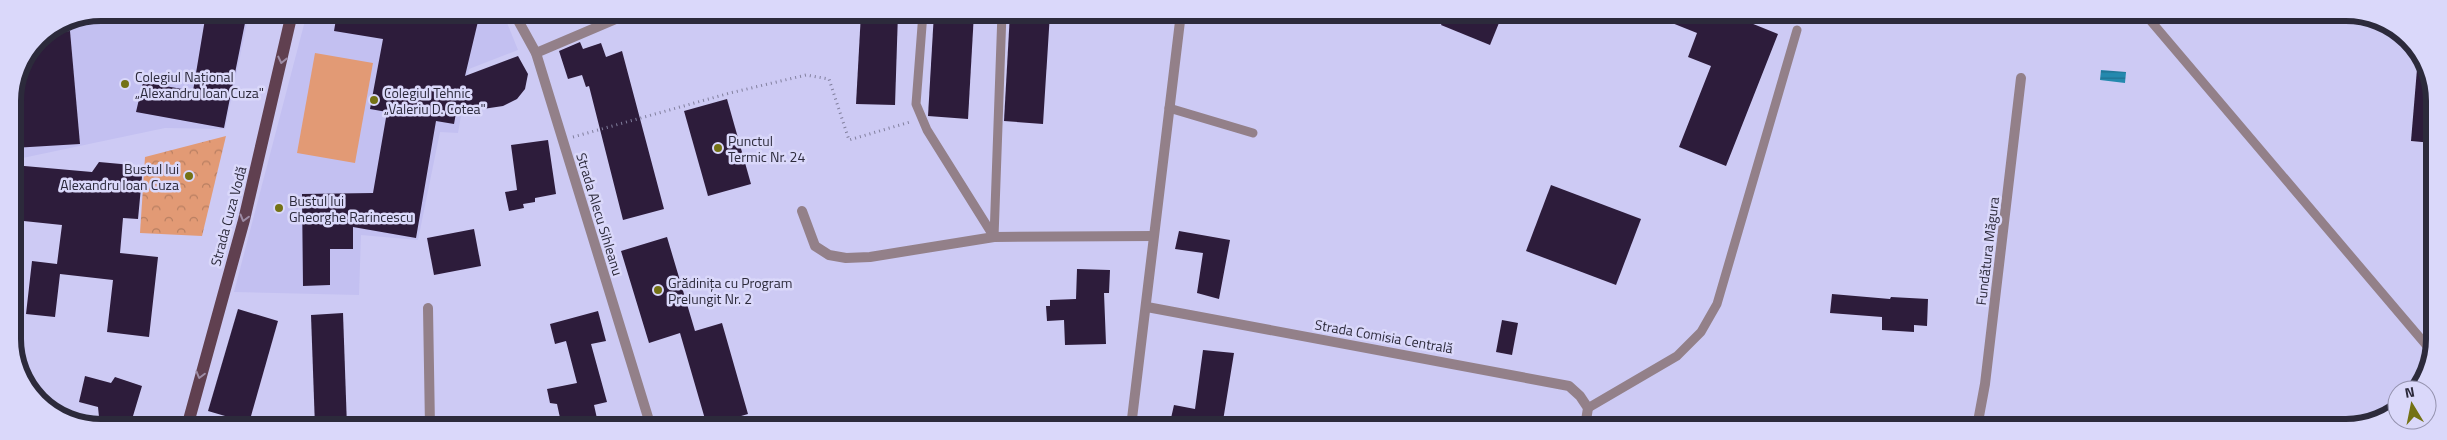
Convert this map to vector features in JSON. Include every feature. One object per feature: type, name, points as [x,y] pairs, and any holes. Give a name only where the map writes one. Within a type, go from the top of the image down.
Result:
[{"type":"main road","name":"Strada Cuza Vodă","points":[[189,419],[244,220],[290,21]]},
{"type":"street","name":"Strada Alecu Sihleanu","points":[[518,21],[536,53],[649,419]]},
{"type":"street","points":[[536,53],[611,21]]},
{"type":"street","points":[[1132,419],[1180,21]]},
{"type":"street","name":"Fundătura Măgura","points":[[1978,419],[1985,384],[2021,78]]},
{"type":"street","points":[[802,211],[815,246],[829,255],[846,258],[870,257],[994,237],[1153,236]]},
{"type":"street","name":"Strada Comisia Centrală","points":[[1147,306],[1545,380],[1569,386],[1580,396],[1588,408]]},
{"type":"street","points":[[428,308],[430,419]]},
{"type":"street","points":[[1586,419],[1588,408]]},
{"type":"lane","points":[[922,21],[916,104],[927,130],[994,237]]},
{"type":"lane","points":[[994,237],[1002,21]]},
{"type":"lane","points":[[2151,21],[2426,344]]},
{"type":"lane","points":[[1588,408],[1678,356],[1701,332],[1717,304],[1797,30]]},
{"type":"lane","points":[[1169,108],[1253,133]]},
{"type":"path","points":[[563,140],[682,106],[806,75],[829,80],[849,140],[922,118]]},
{"type":"shaded area","name":"Colegiul Național „Alexandru Ioan Cuza\"","points":[[101,21],[247,21],[225,129],[165,128],[21,158],[21,101],[27,70],[45,45],[57,35],[70,27],[85,23]]},
{"type":"shaded area","name":"Colegiul Tehnic „Valeriu D. Cotea\"","points":[[305,21],[506,21],[518,50],[469,69],[458,133],[440,132],[418,240],[361,235],[359,295],[234,292]]},
{"type":"shaded area","points":[[2101,70],[2126,72],[2125,83],[2100,80]]},
{"type":"green space","points":[[315,53],[373,63],[355,163],[297,153]]},
{"type":"green space","points":[[226,136],[202,236],[140,233],[145,157]]},
{"type":"building","points":[[205,21],[245,21],[224,128],[136,112],[143,82],[193,91]]},
{"type":"building","points":[[336,21],[478,21],[465,76],[518,56],[528,74],[525,89],[517,99],[503,106],[456,113],[454,124],[436,121],[416,238],[353,227],[353,249],[330,249],[330,285],[303,286],[302,194],[373,193],[387,112],[370,109],[383,39],[334,31]]},
{"type":"building","points":[[861,21],[898,21],[895,105],[856,104]]},
{"type":"building","points":[[934,21],[974,21],[968,119],[928,116]]},
{"type":"building","points":[[1010,21],[1049,21],[1043,124],[1004,121]]},
{"type":"building","points":[[1443,21],[1500,21],[1490,45],[1441,25]]},
{"type":"building","points":[[1667,21],[1746,21],[1778,34],[1726,166],[1679,147],[1711,66],[1688,57],[1697,33]]},
{"type":"building","points":[[70,31],[80,144],[21,148],[21,101],[27,70],[45,45],[62,32]]},
{"type":"building","points":[[580,42],[583,49],[601,43],[606,57],[622,51],[664,209],[623,220],[589,86],[586,87],[582,75],[568,79],[559,51]]},
{"type":"building","points":[[2417,65],[2424,85],[2426,101],[2426,142],[2411,141]]},
{"type":"building","name":"Punctul Termic Nr. 24","points":[[727,99],[751,184],[708,196],[684,111]]},
{"type":"building","points":[[548,140],[556,194],[535,198],[535,202],[523,204],[524,208],[509,211],[505,192],[517,190],[511,145]]},
{"type":"building","points":[[99,162],[143,166],[138,219],[123,218],[120,253],[158,257],[149,337],[107,332],[113,280],[60,274],[55,317],[26,314],[32,261],[57,264],[62,225],[21,221],[21,166],[92,172]]},
{"type":"building","points":[[1551,185],[1641,219],[1616,285],[1526,251]]},
{"type":"building","points":[[474,229],[481,266],[434,275],[427,238]]},
{"type":"building","points":[[1179,231],[1230,240],[1219,299],[1197,293],[1203,253],[1175,249]]},
{"type":"building","points":[[667,237],[695,331],[722,323],[748,414],[731,419],[705,419],[680,333],[649,343],[621,251]]},
{"type":"building","points":[[1077,269],[1110,270],[1109,293],[1104,293],[1106,344],[1065,345],[1064,320],[1047,321],[1046,306],[1050,306],[1050,300],[1076,299]]},
{"type":"building","points":[[1832,294],[1890,299],[1891,297],[1928,299],[1927,326],[1914,325],[1914,332],[1882,330],[1882,317],[1830,313]]},
{"type":"building","points":[[238,309],[278,321],[250,419],[235,419],[208,411]]},
{"type":"building","points":[[598,311],[606,341],[591,344],[607,402],[594,405],[597,419],[560,419],[557,404],[550,403],[547,389],[577,383],[566,341],[555,344],[550,324]]},
{"type":"building","points":[[343,313],[347,419],[315,419],[311,315]]},
{"type":"building","points":[[1502,320],[1518,323],[1512,355],[1496,352]]},
{"type":"building","points":[[1203,350],[1234,353],[1223,419],[1171,419],[1174,405],[1195,409]]},
{"type":"building","points":[[85,376],[111,383],[115,377],[142,386],[132,419],[106,419],[99,417],[98,407],[79,402]]},
{"type":"place","name":"Colegiul Național „Alexandru Ioan Cuza\"","points":[[125,84]]},
{"type":"place","name":"Colegiul Tehnic „Valeriu D. Cotea\"","points":[[374,100]]},
{"type":"place","name":"Punctul Termic Nr. 24","points":[[718,148]]},
{"type":"place","name":"Bustul lui Alexandru Ioan Cuza","points":[[189,176]]},
{"type":"place","name":"Bustul lui Gheorghe Rarincescu","points":[[279,208]]},
{"type":"place","name":"Grădinița cu Program Prelungit Nr. 2","points":[[658,290]]}]
